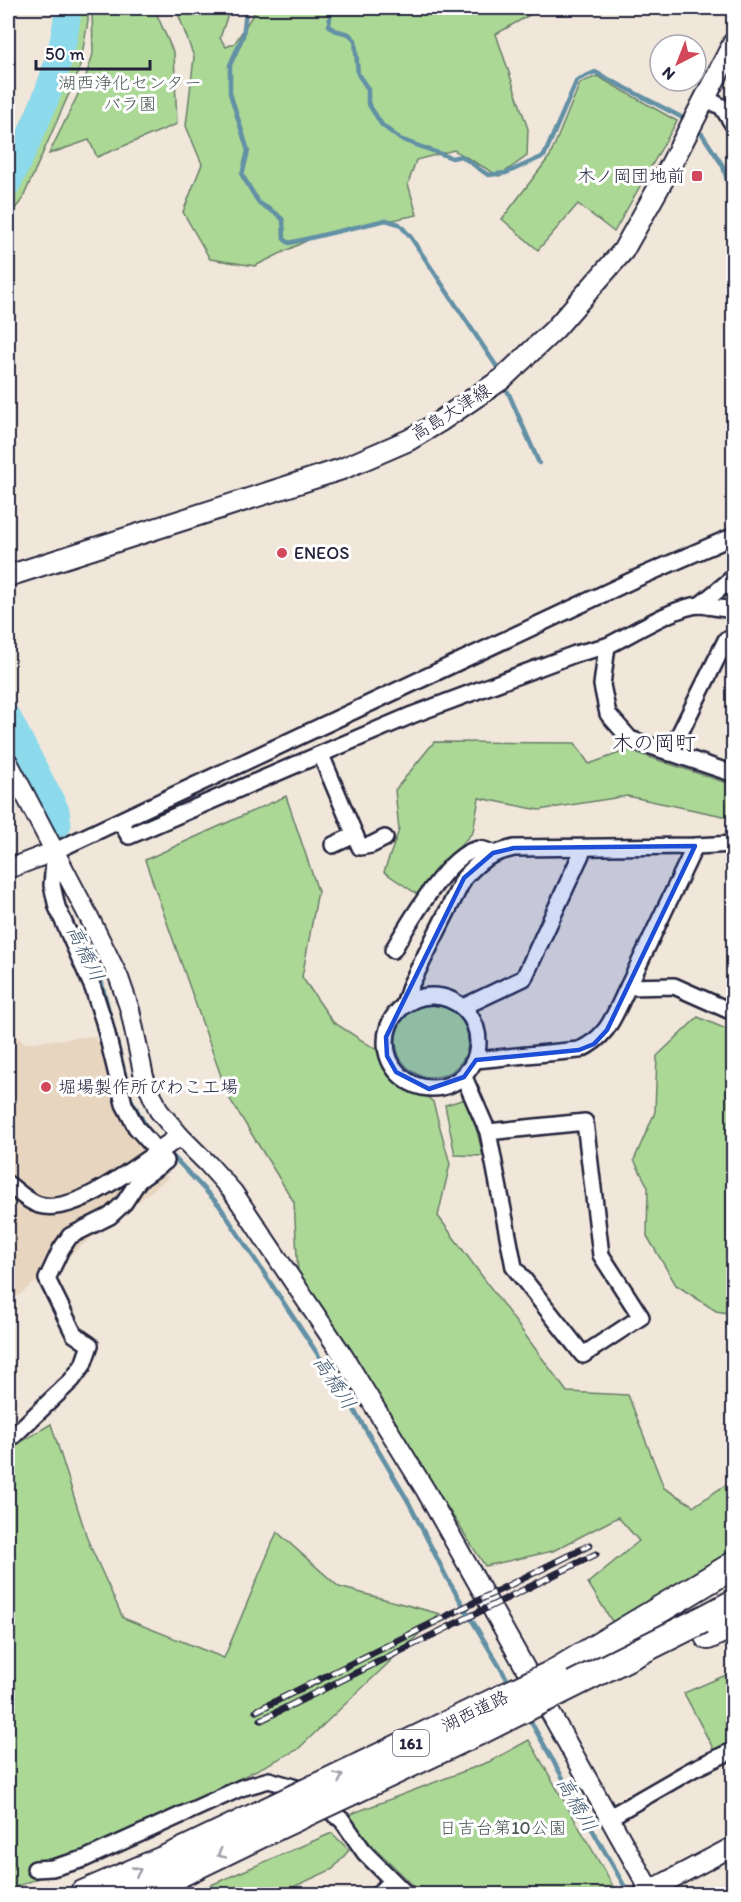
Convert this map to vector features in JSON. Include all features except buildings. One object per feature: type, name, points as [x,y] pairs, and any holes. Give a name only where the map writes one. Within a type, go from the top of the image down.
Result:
[{"type":"highway","points":[[699,1613],[734,1565]]},
{"type":"highway","points":[[699,1613],[734,1581]]},
{"type":"highway","points":[[699,1613],[734,1603]]},
{"type":"highway","points":[[699,1613],[734,1624]]},
{"type":"highway","name":"湖西道路","points":[[138,1894],[270,1820],[554,1673],[699,1613]]},
{"type":"highway","name":"湖西道路","points":[[83,1894],[179,1853],[270,1820],[482,1730],[604,1682],[699,1613]]},
{"type":"main road","name":"高島大津線","points":[[8,576],[342,469],[409,440],[482,394],[502,379],[555,329],[623,251],[734,42]]},
{"type":"street","points":[[706,98],[722,107],[734,126]]},
{"type":"street","points":[[8,869],[55,851],[635,579],[734,536]]},
{"type":"street","points":[[700,605],[734,577]]},
{"type":"street","points":[[120,821],[129,836],[423,711],[575,654],[607,646],[675,612],[700,605],[734,609]]},
{"type":"street","points":[[670,753],[726,640],[734,639]]},
{"type":"street","points":[[607,646],[602,685],[608,714],[630,739],[734,774]]},
{"type":"street","points":[[321,755],[360,847],[371,845],[385,838]]},
{"type":"street","points":[[8,762],[119,978],[130,1011],[144,1077],[159,1111],[233,1192],[344,1357],[426,1491],[648,1893],[734,1846]]},
{"type":"street","points":[[333,845],[355,835]]},
{"type":"street","points":[[404,1005],[423,996],[444,997],[463,1007],[478,1031],[476,1060],[464,1077],[448,1086],[429,1089],[411,1084],[396,1072],[387,1056],[386,1037],[392,1019],[404,1005],[411,984],[464,878],[475,866],[493,853],[514,848],[734,844]]},
{"type":"street","points":[[476,1060],[579,1050],[594,1044],[608,1030],[695,846]]},
{"type":"street","points":[[463,1007],[524,978],[584,848]]},
{"type":"street","points":[[393,950],[440,877],[464,854],[477,849],[493,853]]},
{"type":"street","points":[[8,1441],[72,1380],[83,1365],[90,1345],[74,1334],[47,1279],[62,1249],[70,1236],[110,1216],[124,1203],[139,1180],[166,1161],[136,1126],[124,1104],[104,1022],[93,988],[57,907],[52,885],[55,851]]},
{"type":"street","points":[[628,987],[674,986],[732,1006]]},
{"type":"street","points":[[464,1077],[488,1132],[514,1267],[582,1355],[641,1317],[601,1255],[585,1122],[488,1132]]},
{"type":"street","points":[[8,1184],[38,1205],[60,1205],[82,1200],[180,1136]]},
{"type":"street","points":[[608,1818],[693,1769],[734,1750]]},
{"type":"street","points":[[35,1869],[52,1868],[84,1859],[241,1788],[269,1780],[300,1789],[342,1820],[365,1853],[406,1894]]},
{"type":"street","points":[[378,1894],[392,1881]]},
{"type":"highlighted area","points":[[695,846],[607,1030],[594,1044],[579,1050],[476,1060],[464,1077],[429,1089],[396,1072],[387,1056],[386,1037],[464,878],[493,853],[514,848]]},
{"type":"shaded area","points":[[8,1029],[24,1043],[94,1036],[168,1178],[14,1299],[8,1293]]},
{"type":"green space","points":[[57,8],[88,8],[88,21],[79,71],[22,200],[8,217],[8,156],[57,40]]},
{"type":"green space","name":"湖西浄化センター バラ園","points":[[92,8],[154,8],[174,54],[177,124],[97,157],[89,140],[49,154],[84,82],[93,54]]},
{"type":"green space","points":[[176,8],[230,8],[220,38],[226,47],[235,43],[257,8],[542,8],[496,34],[528,129],[527,156],[499,176],[454,150],[416,160],[408,184],[417,215],[316,236],[255,266],[210,259],[183,212],[202,164],[186,126],[194,57]]},
{"type":"green space","points":[[597,76],[677,121],[614,232],[578,204],[538,250],[502,219],[550,156],[580,83]]},
{"type":"green space","points":[[434,742],[575,743],[589,764],[628,750],[733,785],[733,818],[627,796],[539,810],[479,798],[473,832],[417,894],[384,872],[399,830],[395,790]]},
{"type":"green space","points":[[286,796],[318,891],[302,977],[333,1022],[374,1048],[433,1102],[450,1164],[438,1216],[567,1392],[628,1395],[664,1488],[694,1506],[733,1480],[733,1551],[613,1623],[588,1583],[639,1541],[618,1517],[553,1551],[485,1566],[298,1274],[294,1202],[228,1096],[145,860]]},
{"type":"green space","points":[[432,1005],[446,1008],[458,1015],[465,1027],[468,1041],[465,1055],[458,1067],[446,1074],[432,1077],[418,1074],[406,1067],[399,1055],[396,1041],[399,1027],[406,1015],[418,1008]]},
{"type":"green space","points":[[698,1017],[733,1032],[733,1314],[716,1311],[676,1285],[647,1236],[648,1187],[634,1160],[655,1112],[657,1056]]},
{"type":"green space","points":[[469,1098],[483,1156],[455,1155],[445,1105]]},
{"type":"green space","points":[[51,1424],[88,1541],[123,1618],[224,1658],[277,1532],[339,1587],[440,1614],[297,1750],[34,1880],[8,1890],[8,1450]]},
{"type":"green space","points":[[733,1672],[733,1743],[714,1750],[684,1693]]},
{"type":"green space","name":"日吉台第10公園","points":[[529,1740],[617,1893],[422,1894],[343,1817],[491,1761]]},
{"type":"green space","points":[[332,1833],[349,1850],[333,1869],[278,1894],[190,1894]]},
{"type":"waterway","name":"高橋川","points":[[8,183],[37,120],[54,75],[68,8]]},
{"type":"waterway","points":[[248,8],[243,36],[230,65],[230,93],[248,151],[242,175],[259,203],[283,220],[284,239],[289,243],[386,220],[399,224],[410,236],[499,370]]},
{"type":"waterway","points":[[331,8],[329,26],[334,30],[349,34],[355,40],[358,74],[368,89],[368,103],[382,125],[400,139],[452,158],[461,156],[488,175],[506,173],[544,156],[577,80],[595,72],[681,117]]},
{"type":"waterway","points":[[702,134],[723,166],[734,206]]},
{"type":"waterway","points":[[508,392],[539,463]]},
{"type":"waterway","name":"高橋川","points":[[8,718],[56,811],[58,824]]},
{"type":"waterway","name":"高橋川","points":[[59,880],[62,896]]},
{"type":"waterway","name":"高橋川","points":[[76,931],[101,980],[131,1099],[147,1128],[161,1144]]},
{"type":"waterway","name":"高橋川","points":[[167,1150],[219,1205],[350,1403],[408,1501],[448,1580],[510,1684]]},
{"type":"waterway","name":"高橋川","points":[[527,1715],[625,1887]]},
{"type":"railway","points":[[256,1711],[590,1545]]},
{"type":"railway","points":[[261,1720],[596,1554]]},
{"type":"place","name":"木ノ岡団地前","points":[[697,176]]},
{"type":"place","name":"ENEOS","points":[[282,553]]},
{"type":"place","name":"堀場製作所びわこ工場","points":[[46,1087]]},
{"type":"district","name":"木の岡町","points":[[654,742]]}]
